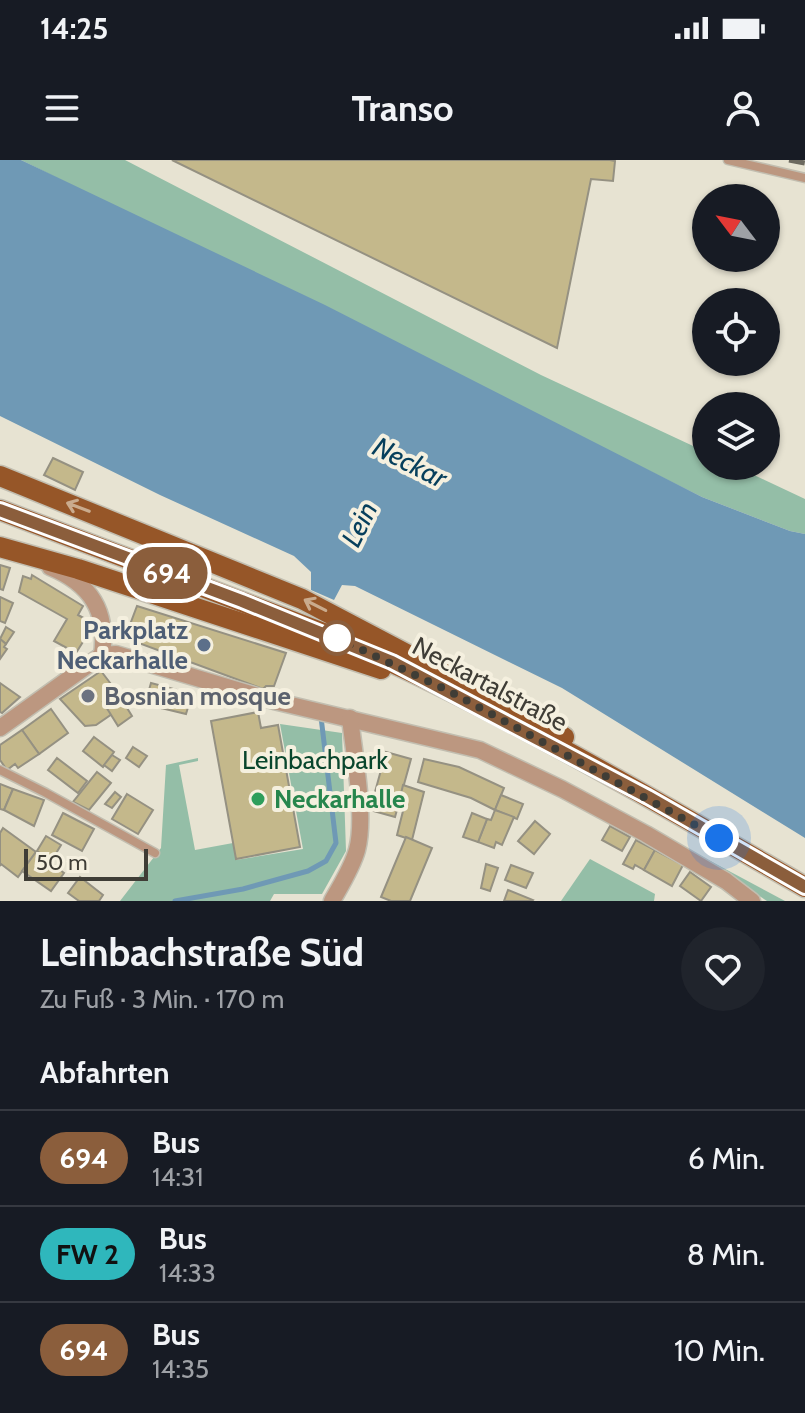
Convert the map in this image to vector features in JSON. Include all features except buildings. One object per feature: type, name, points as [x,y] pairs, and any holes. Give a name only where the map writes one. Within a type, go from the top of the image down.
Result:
[{"type":"main road","points":[[0,476],[302,599],[560,735],[612,765],[648,797]]},
{"type":"main road","name":"Neckartalstraße","points":[[0,510],[342,640],[451,692],[648,797],[805,887]]},
{"type":"main road","points":[[0,547],[78,569],[451,692]]},
{"type":"street","points":[[0,547],[74,580],[97,605],[104,620],[102,655]]},
{"type":"street","points":[[0,728],[102,655],[116,654],[302,707],[480,750],[646,834],[726,881],[752,901]]},
{"type":"street","points":[[332,901],[358,846],[359,812],[344,717]]},
{"type":"lane","points":[[728,160],[805,178]]},
{"type":"lane","points":[[0,770],[155,853]]},
{"type":"green space","points":[[21,160],[125,160],[541,375],[692,445],[692,480],[765,480],[805,499],[805,534],[702,497]]},
{"type":"green space","name":"Leinbachpark","points":[[280,724],[342,733],[346,851],[322,894],[274,894],[270,901],[120,901],[161,848],[166,765],[198,758],[198,761],[179,765],[195,850],[233,843],[236,860],[303,849]]},
{"type":"green space","points":[[686,848],[785,901],[767,901]]},
{"type":"green space","points":[[590,859],[655,894],[654,901],[561,901]]},
{"type":"water","points":[[0,160],[21,160],[325,305],[702,497],[805,534],[805,838],[562,688],[355,586],[342,585],[334,600],[311,590],[311,572],[294,556],[160,495],[0,416]]},
{"type":"waterway","points":[[175,901],[243,889],[308,871],[326,861],[336,843],[321,717]]},
{"type":"railway","points":[[789,160],[805,163]]},
{"type":"bus line","name":"694","points":[[0,510],[242,601],[392,662],[648,797],[805,887]]},
{"type":"place","name":"Parkplatz Neckarhalle","points":[[204,645]]},
{"type":"place","name":"Bosnian mosque","points":[[88,696]]},
{"type":"place","name":"Neckarhalle","points":[[258,799]]},
{"type":"route","points":[[337,638],[451,692],[719,838]]},
{"type":"water label","name":"Neckar","points":[[410,462]]},
{"type":"water label","name":"Lein","points":[[359,524]]}]
